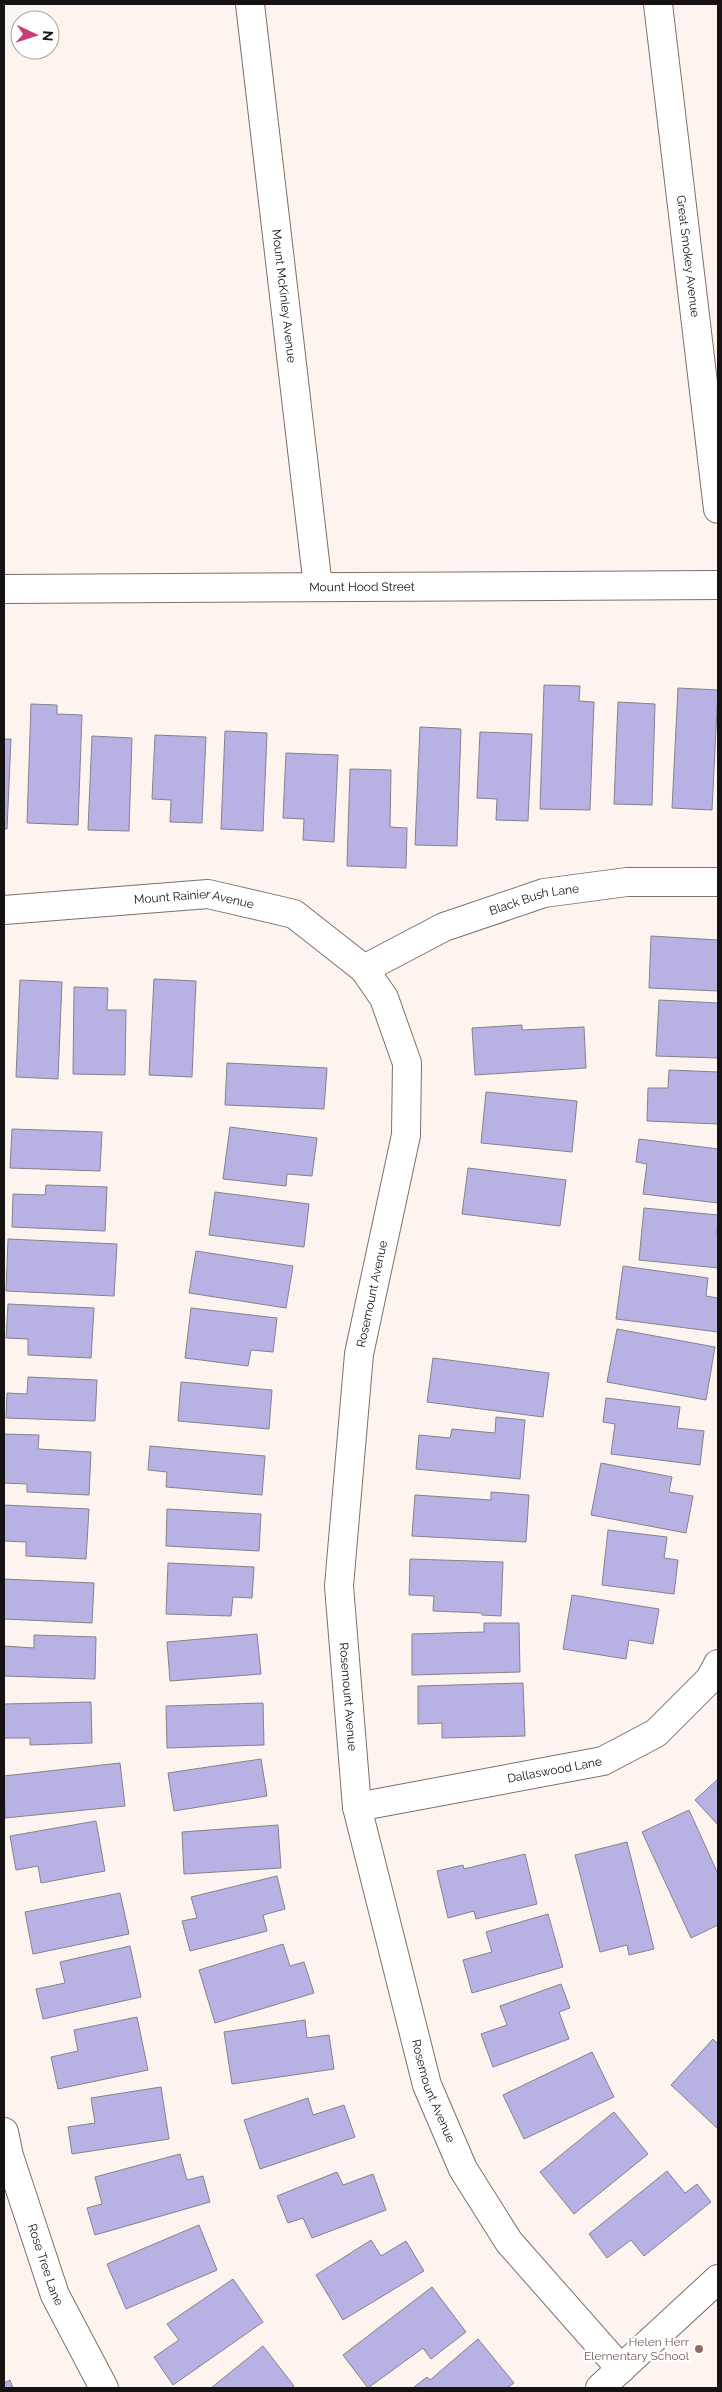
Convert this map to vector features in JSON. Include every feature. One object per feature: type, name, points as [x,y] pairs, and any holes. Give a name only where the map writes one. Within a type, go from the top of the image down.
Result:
[{"type":"street","name":"Mount McKinley Avenue","points":[[250,4],[318,587]]},
{"type":"street","name":"Great Smokey Avenue","points":[[658,4],[718,509]]},
{"type":"street","name":"Mount Hood Street","points":[[4,589],[718,584]]},
{"type":"street","name":"Black Bush Lane","points":[[364,969],[444,927],[544,892],[627,882],[718,882]]},
{"type":"street","name":"Mount Rainier Avenue","points":[[4,910],[208,894],[294,914],[364,969]]},
{"type":"street","name":"Rosemount Avenue","points":[[364,969],[384,998],[407,1063],[406,1135],[359,1354],[338,1586],[356,1807],[427,2085],[463,2169],[509,2242],[621,2370]]},
{"type":"street","name":"Dallaswood Lane","points":[[356,1807],[603,1761],[656,1733],[710,1679],[718,1664]]},
{"type":"street","name":"Rose Tree Lane","points":[[4,2132],[9,2156],[55,2295],[104,2388]]},
{"type":"street","points":[[600,2388],[718,2279]]},
{"type":"building","points":[[544,685],[580,686],[579,701],[594,702],[590,810],[540,809]]},
{"type":"building","points":[[678,688],[718,690],[712,810],[672,808]]},
{"type":"building","points":[[618,702],[655,704],[652,805],[614,804]]},
{"type":"building","points":[[31,704],[57,705],[57,714],[82,715],[78,825],[27,823]]},
{"type":"building","points":[[420,727],[461,729],[457,846],[415,845]]},
{"type":"building","points":[[225,731],[267,733],[263,831],[221,829]]},
{"type":"building","points":[[480,732],[532,734],[528,821],[496,820],[497,799],[477,798]]},
{"type":"building","points":[[155,735],[206,737],[202,823],[170,822],[171,800],[152,799]]},
{"type":"building","points":[[92,736],[132,738],[129,831],[88,830]]},
{"type":"building","points":[[4,739],[11,739],[7,829],[4,829]]},
{"type":"building","points":[[286,753],[338,755],[334,842],[303,840],[304,819],[283,818]]},
{"type":"building","points":[[350,769],[391,770],[390,827],[407,828],[406,868],[347,866]]},
{"type":"building","points":[[651,936],[718,940],[718,991],[649,988]]},
{"type":"building","points":[[154,979],[196,981],[192,1077],[149,1075]]},
{"type":"building","points":[[20,980],[62,982],[58,1079],[16,1077]]},
{"type":"building","points":[[74,987],[108,988],[107,1010],[126,1010],[125,1075],[73,1074]]},
{"type":"building","points":[[659,1000],[718,1003],[718,1058],[656,1056]]},
{"type":"building","points":[[522,1025],[522,1030],[584,1027],[586,1068],[475,1075],[472,1028]]},
{"type":"building","points":[[227,1063],[327,1068],[324,1109],[225,1105]]},
{"type":"building","points":[[669,1070],[718,1072],[718,1124],[647,1121],[648,1088],[668,1088]]},
{"type":"building","points":[[486,1092],[577,1101],[572,1152],[481,1143]]},
{"type":"building","points":[[230,1127],[317,1138],[312,1176],[287,1174],[286,1186],[223,1179]]},
{"type":"building","points":[[12,1129],[102,1132],[100,1171],[10,1168]]},
{"type":"building","points":[[639,1139],[718,1149],[718,1203],[643,1194],[647,1164],[636,1162]]},
{"type":"building","points":[[468,1168],[566,1180],[560,1226],[462,1214]]},
{"type":"building","points":[[46,1185],[107,1187],[105,1231],[12,1227],[13,1194],[45,1195]]},
{"type":"building","points":[[215,1192],[309,1204],[304,1247],[209,1235]]},
{"type":"building","points":[[644,1208],[718,1215],[718,1268],[639,1260]]},
{"type":"building","points":[[8,1239],[117,1244],[114,1296],[6,1291]]},
{"type":"building","points":[[196,1251],[293,1266],[286,1308],[189,1293]]},
{"type":"building","points":[[623,1266],[708,1278],[706,1296],[718,1298],[718,1332],[616,1319]]},
{"type":"building","points":[[8,1304],[94,1308],[91,1358],[28,1355],[28,1339],[6,1338]]},
{"type":"building","points":[[191,1308],[277,1318],[273,1352],[251,1350],[248,1366],[185,1358]]},
{"type":"building","points":[[617,1329],[715,1347],[706,1400],[607,1382]]},
{"type":"building","points":[[433,1358],[549,1373],[543,1417],[427,1402]]},
{"type":"building","points":[[28,1377],[97,1380],[95,1421],[6,1418],[7,1393],[27,1394]]},
{"type":"building","points":[[181,1382],[272,1390],[269,1429],[178,1421]]},
{"type":"building","points":[[606,1398],[680,1407],[677,1428],[704,1431],[700,1465],[611,1454],[615,1424],[603,1422]]},
{"type":"building","points":[[496,1417],[525,1420],[520,1479],[416,1469],[419,1435],[450,1438],[452,1429],[495,1433]]},
{"type":"building","points":[[4,1434],[39,1435],[38,1449],[91,1452],[89,1495],[27,1492],[27,1484],[4,1483]]},
{"type":"building","points":[[150,1446],[265,1456],[262,1495],[166,1487],[167,1472],[148,1470]]},
{"type":"building","points":[[601,1463],[672,1477],[669,1492],[693,1496],[686,1533],[591,1515]]},
{"type":"building","points":[[491,1492],[529,1495],[526,1542],[412,1536],[415,1495],[491,1500]]},
{"type":"building","points":[[4,1505],[89,1509],[86,1559],[26,1556],[26,1542],[4,1541]]},
{"type":"building","points":[[167,1509],[261,1514],[259,1551],[166,1546]]},
{"type":"building","points":[[608,1530],[667,1537],[664,1558],[678,1560],[674,1594],[602,1585]]},
{"type":"building","points":[[410,1559],[503,1562],[501,1616],[482,1615],[482,1613],[433,1611],[434,1596],[409,1595]]},
{"type":"building","points":[[168,1563],[254,1567],[252,1598],[233,1597],[231,1616],[166,1614]]},
{"type":"building","points":[[4,1579],[94,1583],[92,1623],[4,1619]]},
{"type":"building","points":[[572,1595],[659,1609],[653,1644],[629,1640],[626,1659],[563,1649]]},
{"type":"building","points":[[484,1623],[519,1623],[520,1672],[412,1675],[412,1634],[484,1632]]},
{"type":"building","points":[[257,1634],[261,1674],[170,1681],[167,1642]]},
{"type":"building","points":[[34,1635],[96,1637],[95,1679],[4,1676],[4,1646],[34,1648]]},
{"type":"building","points":[[523,1683],[525,1736],[442,1738],[442,1723],[418,1724],[418,1686]]},
{"type":"building","points":[[91,1702],[92,1743],[30,1745],[30,1738],[4,1738],[4,1704]]},
{"type":"building","points":[[263,1703],[264,1745],[167,1748],[166,1706]]},
{"type":"building","points":[[261,1759],[267,1796],[174,1811],[168,1773]]},
{"type":"building","points":[[120,1763],[125,1806],[5,1818],[4,1776]]},
{"type":"building","points":[[718,1779],[718,1825],[695,1800]]},
{"type":"building","points":[[689,1810],[718,1874],[718,1925],[691,1938],[642,1832]]},
{"type":"building","points":[[96,1821],[105,1871],[41,1883],[38,1866],[16,1870],[10,1836]]},
{"type":"building","points":[[278,1825],[281,1868],[184,1874],[182,1832]]},
{"type":"building","points":[[627,1842],[654,1949],[629,1955],[627,1945],[600,1952],[575,1855]]},
{"type":"building","points":[[525,1854],[537,1904],[476,1919],[474,1911],[448,1918],[437,1871],[463,1865],[464,1869]]},
{"type":"building","points":[[277,1876],[285,1909],[263,1915],[267,1931],[190,1951],[182,1921],[197,1918],[191,1897]]},
{"type":"building","points":[[120,1893],[129,1934],[33,1954],[25,1912]]},
{"type":"building","points":[[548,1914],[563,1967],[472,1993],[463,1960],[492,1952],[486,1932]]},
{"type":"building","points":[[283,1944],[290,1966],[304,1962],[314,1993],[215,2023],[199,1970]]},
{"type":"building","points":[[130,1946],[141,1997],[43,2019],[36,1989],[65,1983],[60,1962]]},
{"type":"building","points":[[561,1984],[570,2008],[559,2012],[569,2039],[493,2067],[481,2034],[507,2025],[500,2006]]},
{"type":"building","points":[[137,2017],[148,2070],[58,2089],[51,2057],[78,2051],[74,2030]]},
{"type":"building","points":[[305,2020],[307,2038],[329,2035],[334,2069],[232,2084],[224,2032]]},
{"type":"building","points":[[713,2039],[718,2044],[718,2129],[671,2085]]},
{"type":"building","points":[[592,2052],[614,2097],[524,2139],[503,2095]]},
{"type":"building","points":[[161,2087],[169,2139],[72,2154],[68,2127],[95,2123],[91,2098]]},
{"type":"building","points":[[308,2098],[313,2115],[344,2105],[355,2137],[260,2169],[244,2120]]},
{"type":"building","points":[[614,2112],[648,2154],[574,2214],[540,2172]]},
{"type":"building","points":[[180,2154],[187,2180],[203,2176],[210,2202],[95,2235],[87,2208],[102,2204],[95,2177]]},
{"type":"building","points":[[667,2171],[685,2193],[697,2184],[711,2202],[644,2256],[631,2240],[607,2258],[589,2234]]},
{"type":"building","points":[[337,2172],[343,2185],[373,2174],[386,2210],[312,2238],[303,2218],[288,2223],[277,2196]]},
{"type":"building","points":[[199,2225],[217,2270],[126,2309],[107,2264]]},
{"type":"building","points":[[371,2240],[381,2256],[406,2241],[424,2271],[343,2320],[316,2275]]},
{"type":"building","points":[[233,2279],[263,2322],[173,2385],[154,2357],[179,2340],[167,2324]]},
{"type":"building","points":[[432,2287],[466,2332],[431,2359],[423,2348],[368,2388],[343,2355]]},
{"type":"building","points":[[478,2339],[514,2383],[507,2388],[413,2388],[427,2377],[430,2380]]},
{"type":"building","points":[[263,2346],[294,2386],[291,2388],[211,2388]]},
{"type":"building","points":[[10,2380],[13,2388],[4,2388],[4,2383]]},
{"type":"place","name":"Helen Herr Elementary School","points":[[699,2349]]}]
